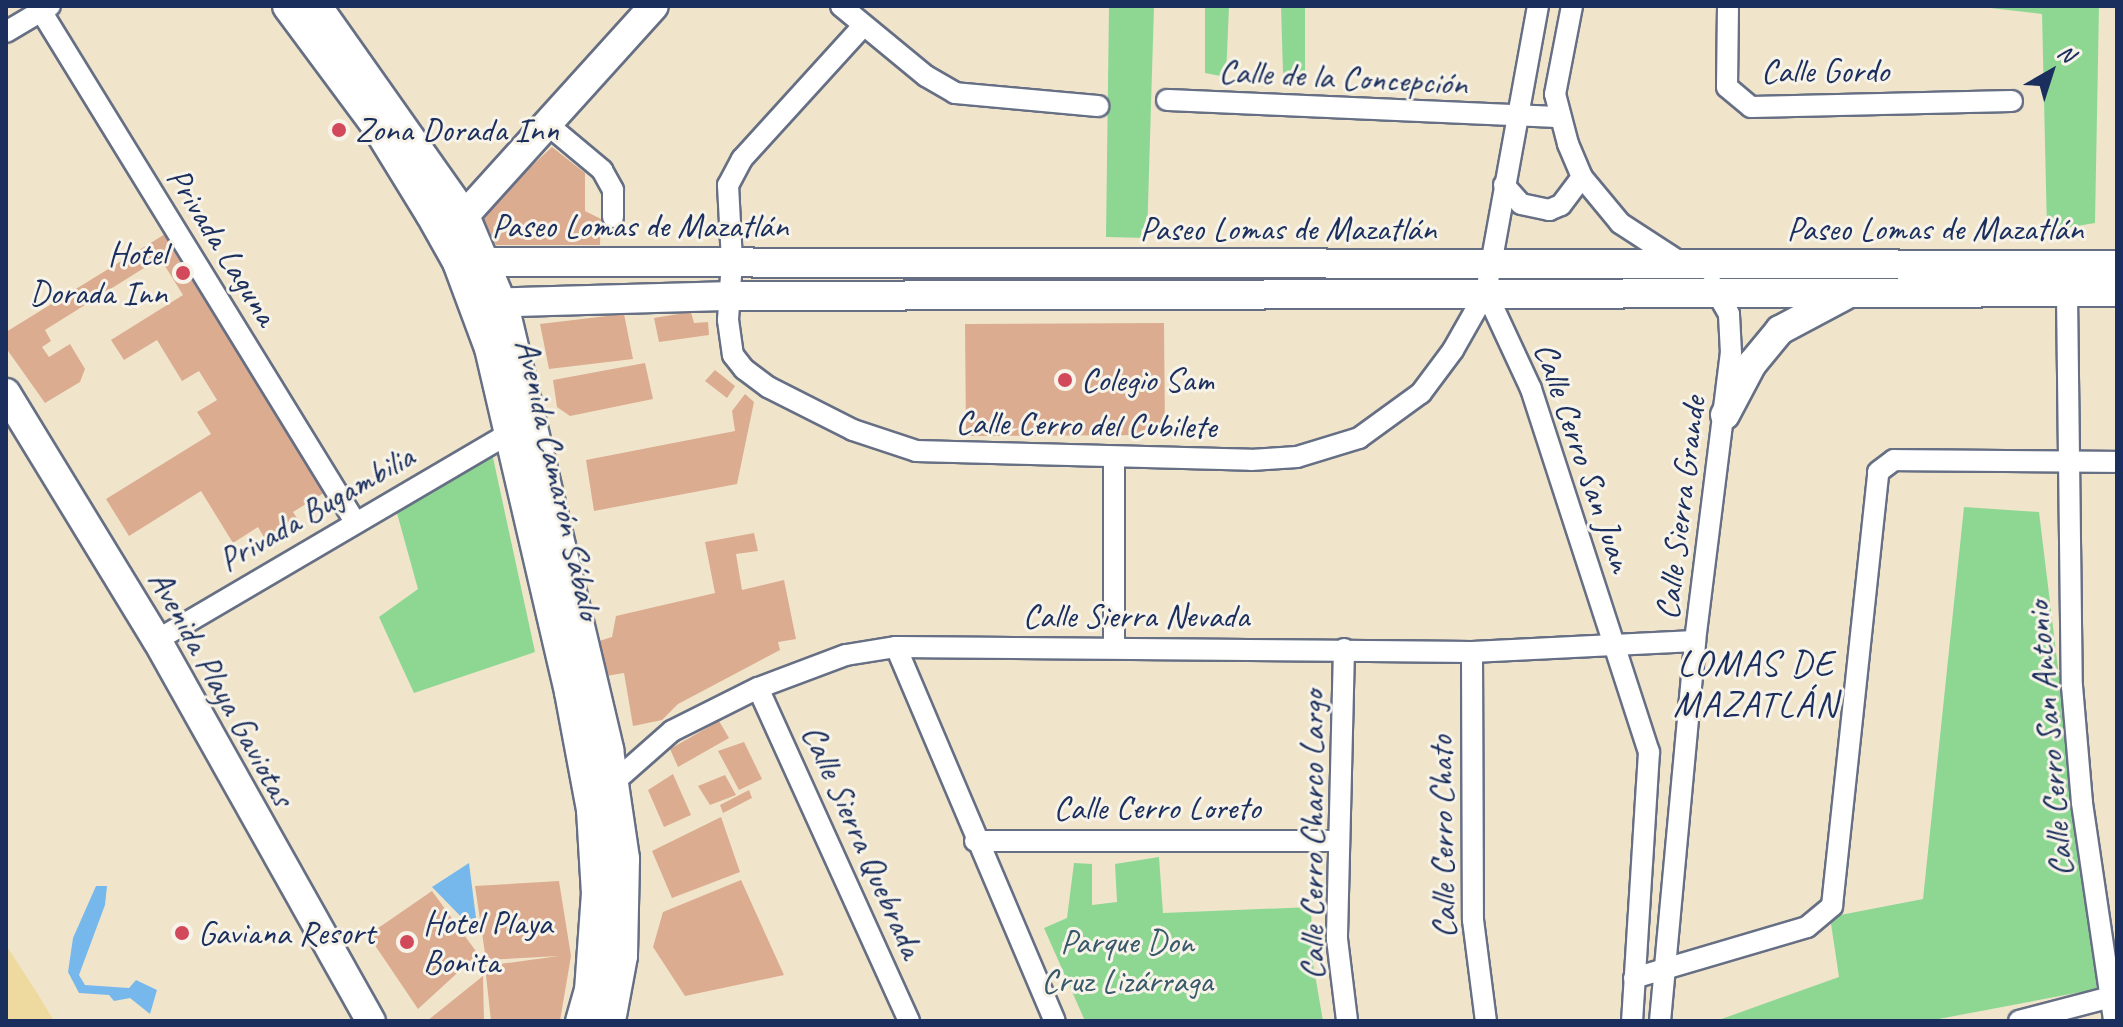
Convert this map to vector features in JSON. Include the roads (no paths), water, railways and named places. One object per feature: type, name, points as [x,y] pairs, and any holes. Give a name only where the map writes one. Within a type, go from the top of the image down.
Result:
[{"type":"main road","name":"Avenida Camarón Sábalo","points":[[288,6],[472,262]]},
{"type":"main road","name":"Avenida Camarón Sábalo","points":[[325,10],[464,216],[472,262],[488,302],[601,711],[624,859],[622,956],[610,1021]]},
{"type":"main road","name":"Avenida Camarón Sábalo","points":[[488,302],[510,433],[592,810],[597,893],[590,990],[581,1021]]},
{"type":"street","points":[[464,216],[654,6]]},
{"type":"street","points":[[841,6],[926,76],[955,93],[1098,106]]},
{"type":"street","points":[[1487,279],[1538,6]]},
{"type":"street","points":[[1572,6],[1559,65],[1559,117],[1582,177],[1620,223],[1687,266],[1718,291]]},
{"type":"street","name":"Calle Gordo","points":[[1728,6],[1727,87],[1751,107],[2012,101]]},
{"type":"street","points":[[6,32],[43,8]]},
{"type":"street","name":"Privada Laguna","points":[[43,8],[354,520]]},
{"type":"street","name":"Calle Cerro del Cubilete","points":[[863,26],[732,174],[728,185],[732,261],[728,296],[733,355],[744,369],[768,387],[884,445],[950,454],[1297,457],[1359,438],[1421,393],[1487,279]]},
{"type":"street","name":"Calle de la Concepción","points":[[1167,100],[1516,118]]},
{"type":"street","points":[[1516,118],[1559,117]]},
{"type":"street","points":[[547,124],[602,170],[613,190],[613,217]]},
{"type":"street","points":[[1504,185],[1521,204],[1549,210],[1561,205],[1582,177]]},
{"type":"street","name":"Paseo Lomas de Mazatlán","points":[[472,262],[732,261],[1487,279],[1718,291],[2117,292]]},
{"type":"street","name":"Paseo Lomas de Mazatlán","points":[[488,302],[1487,279],[1687,266],[2117,265]]},
{"type":"street","name":"Calle Cerro San Juan","points":[[1487,279],[1531,389],[1614,646]]},
{"type":"street","name":"Calle Sierra Grande","points":[[1660,1021],[1662,971],[1695,641],[1725,415],[1729,314],[1718,291]]},
{"type":"street","points":[[1725,415],[1752,364],[1780,330],[1804,313],[1856,291]]},
{"type":"street","name":"Calle Cerro San Antonio","points":[[2067,294],[2066,456],[2072,686],[2107,998],[2114,1021]]},
{"type":"street","name":"Avenida Playa Gaviotas","points":[[6,393],[157,640],[371,1021]]},
{"type":"street","name":"Privada Bugambilia","points":[[157,640],[354,520],[510,433]]},
{"type":"street","points":[[1634,978],[1807,927],[1832,906],[1878,472],[1884,465],[1894,460],[2066,456],[2117,462]]},
{"type":"street","points":[[1114,457],[1114,647]]},
{"type":"street","name":"Calle Sierra Nevada","points":[[613,783],[672,731],[758,688],[846,655],[896,647],[1472,652],[1695,641]]},
{"type":"street","name":"Calle Sierra Grande","points":[[1614,646],[1649,752],[1651,778],[1632,1021]]},
{"type":"street","points":[[896,647],[975,841],[1055,1021]]},
{"type":"street","name":"Calle Cerro Charco Largo","points":[[1344,649],[1337,939],[1347,1021]]},
{"type":"street","name":"Calle Cerro Chato","points":[[1472,652],[1473,920],[1486,1021]]},
{"type":"street","name":"Calle Sierra Quebrada","points":[[758,688],[909,1021]]},
{"type":"street","name":"Calle Cerro Loreto","points":[[975,841],[1339,841]]},
{"type":"street","points":[[2019,1021],[2107,998]]},
{"type":"water","points":[[469,863],[477,926],[473,929],[432,887]]},
{"type":"water","points":[[96,886],[107,886],[105,905],[79,975],[85,985],[129,988],[136,980],[157,990],[150,1014],[130,998],[114,1001],[109,995],[79,993],[68,972],[73,938]]},
{"type":"place","name":"Zona Dorada Inn","points":[[339,130]]},
{"type":"place","name":"Hotel Dorada Inn","points":[[183,273]]},
{"type":"place","name":"Colegio Sam","points":[[1065,380]]},
{"type":"place","name":"Gaviana Resort","points":[[182,933]]},
{"type":"place","name":"Hotel Playa Bonita","points":[[407,942]]},
{"type":"district","name":"LOMAS DE MAZATLÁN","points":[[1756,684]]},
{"type":"park label","name":"Parque Don Cruz Lizárraga","points":[[1127,960]]}]
